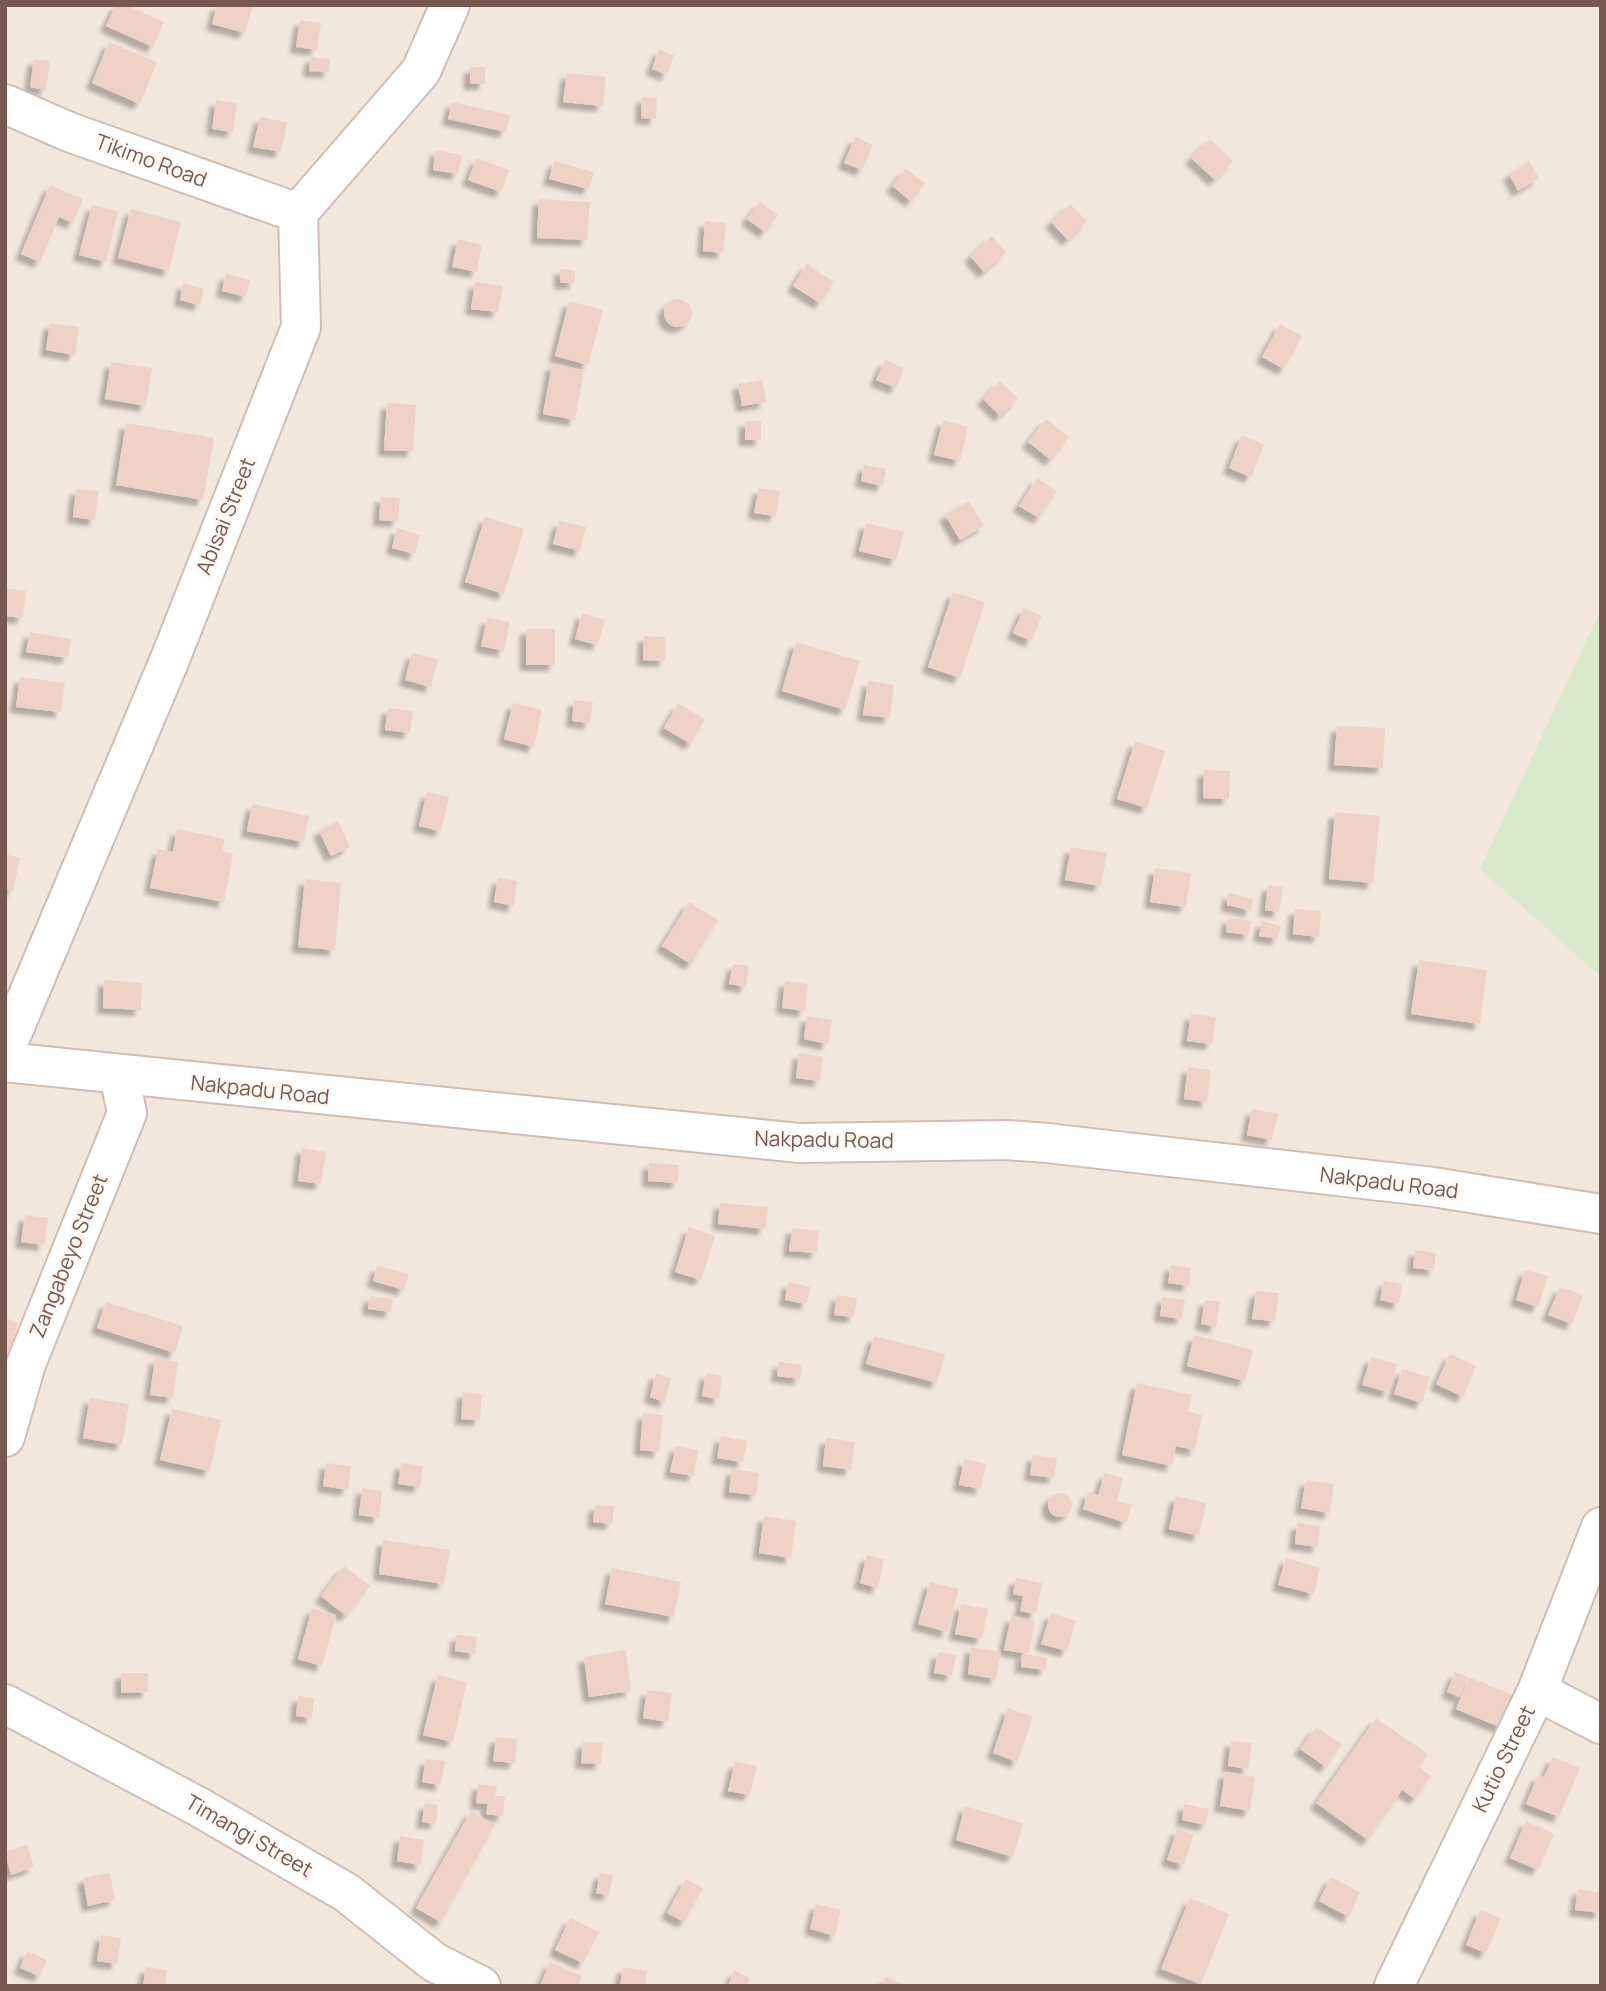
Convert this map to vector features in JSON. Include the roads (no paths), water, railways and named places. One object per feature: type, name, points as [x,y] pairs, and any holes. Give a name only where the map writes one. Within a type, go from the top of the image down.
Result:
[{"type":"street","points":[[298,213],[421,71],[450,5]]},
{"type":"street","name":"Tikimo Road","points":[[5,104],[69,132],[298,213]]},
{"type":"street","name":"Abisai Street","points":[[5,1050],[170,659],[301,327],[298,213]]},
{"type":"street","name":"Nakpadu Road","points":[[5,1062],[799,1143],[1007,1140],[1047,1143],[1433,1187],[1601,1214]]},
{"type":"street","name":"Zangabeyo Street","points":[[5,1437],[26,1364],[127,1113],[119,1075]]},
{"type":"street","name":"Kutio Street","points":[[1394,1986],[1537,1691],[1601,1527]]},
{"type":"street","points":[[1537,1691],[1601,1724]]},
{"type":"street","name":"Timangi Street","points":[[5,1704],[199,1807],[336,1887],[435,1962],[481,1986]]}]
